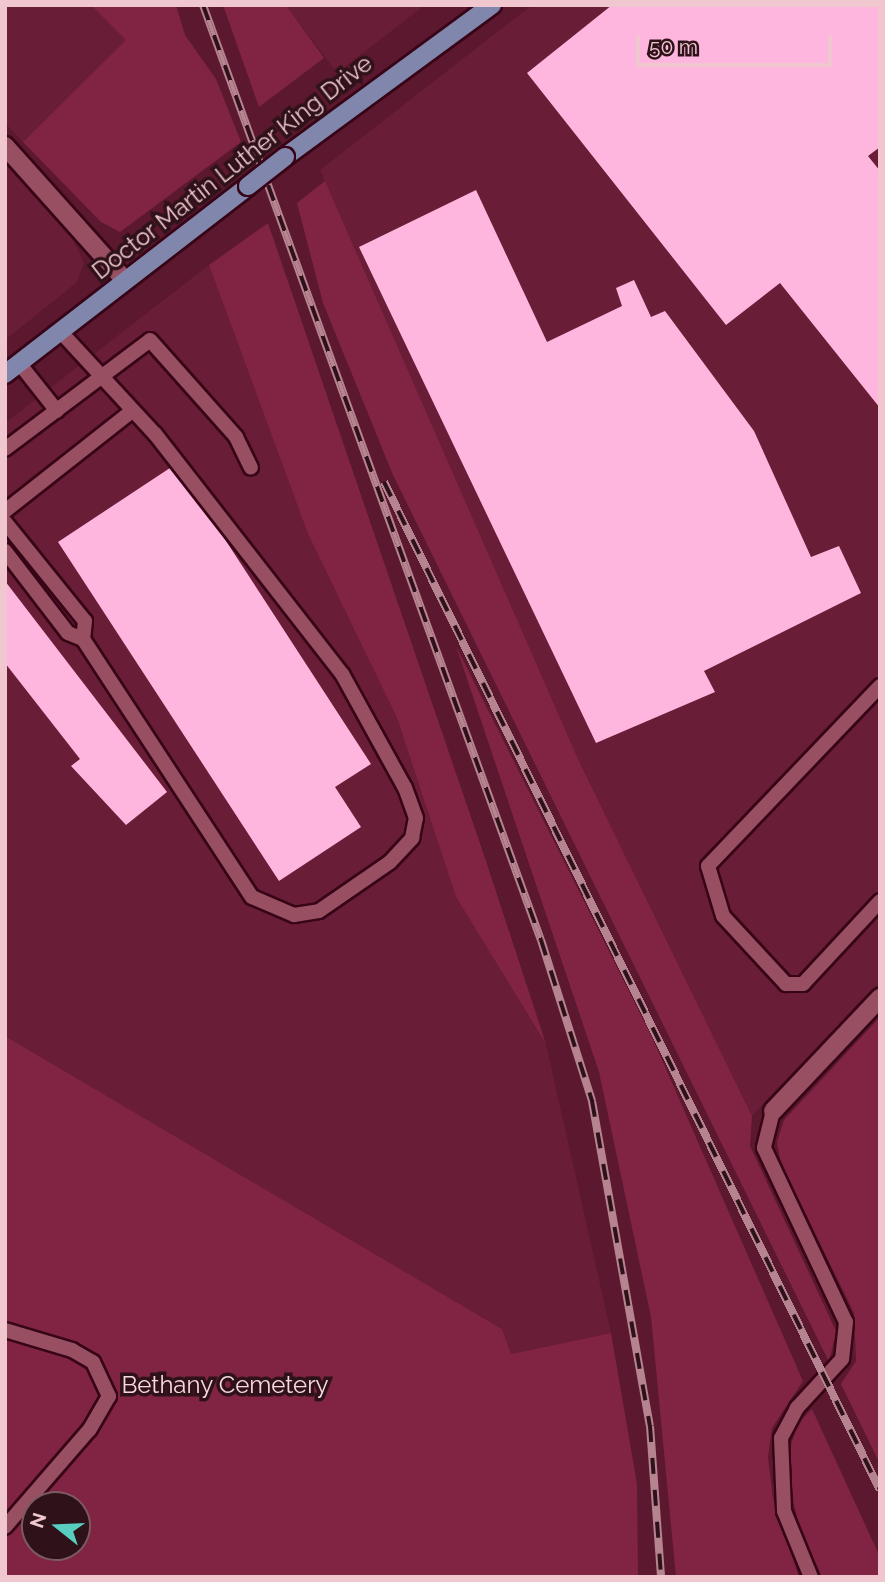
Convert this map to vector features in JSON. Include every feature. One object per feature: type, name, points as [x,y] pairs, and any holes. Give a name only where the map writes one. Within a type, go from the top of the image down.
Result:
[{"type":"main road","name":"Doctor Martin Luther King Drive","points":[[12,369],[247,186],[492,5]]},
{"type":"street","points":[[5,146],[125,280]]},
{"type":"street","points":[[772,1111],[880,998]]},
{"type":"lane","points":[[5,551],[68,633],[83,639],[252,897],[294,915],[319,911],[390,862],[412,838],[416,818],[405,788],[342,674],[257,559],[103,377],[60,331]]},
{"type":"lane","points":[[5,449],[150,340],[236,438],[251,468]]},
{"type":"lane","points":[[12,369],[57,411]]},
{"type":"lane","points":[[5,511],[132,411]]},
{"type":"lane","points":[[5,522],[85,621],[83,639]]},
{"type":"lane","points":[[880,686],[708,866],[723,916],[786,984],[803,984],[880,901]]},
{"type":"lane","points":[[772,1111],[764,1148],[846,1322],[842,1359],[797,1408],[781,1438],[784,1511],[811,1577]]},
{"type":"lane","points":[[5,1330],[72,1350],[93,1362],[109,1396],[89,1430],[5,1527]]},
{"type":"shaded area","points":[[5,5],[91,5],[127,40],[23,142],[5,123]]},
{"type":"shaded area","points":[[286,5],[425,5],[337,73]]},
{"type":"shaded area","points":[[532,5],[880,5],[880,982],[752,1116],[579,761],[320,170]]},
{"type":"shaded area","points":[[5,161],[68,229],[84,263],[76,283],[5,340]]},
{"type":"shaded area","points":[[209,265],[308,534],[397,718],[456,897],[546,1044],[611,1333],[511,1354],[502,1329],[5,1036],[5,423]]},
{"type":"green space","points":[[91,5],[176,5],[185,35],[216,79],[241,142],[120,232],[101,222],[23,142],[126,40]]},
{"type":"green space","points":[[223,5],[286,5],[324,58],[259,107]]},
{"type":"green space","points":[[325,181],[579,761],[752,1116],[750,1146],[836,1331],[829,1362],[393,475],[323,303],[297,203]]},
{"type":"green space","points":[[268,223],[546,1044],[456,897],[397,718],[308,534],[209,265]]},
{"type":"green space","points":[[456,646],[651,1035],[803,1381],[772,1428],[768,1457],[773,1498],[799,1577],[676,1577],[651,1317],[599,1072]]},
{"type":"green space","points":[[880,1017],[880,1464],[841,1384],[856,1361],[854,1313],[781,1164],[777,1142],[784,1120]]},
{"type":"green space","name":"Bethany Cemetery","points":[[5,1036],[502,1329],[511,1354],[611,1333],[637,1484],[638,1577],[5,1577]]},
{"type":"green space","points":[[812,1409],[880,1557],[880,1577],[822,1577],[799,1527],[785,1463],[798,1423]]},
{"type":"building","points":[[612,5],[880,5],[880,147],[868,156],[880,171],[880,408],[780,283],[726,325],[527,73]]},
{"type":"building","points":[[476,190],[547,342],[622,306],[616,288],[634,280],[651,317],[665,311],[754,431],[811,557],[839,546],[861,593],[704,671],[715,692],[596,743],[359,247]]},
{"type":"building","points":[[176,464],[371,764],[335,787],[361,827],[279,881],[58,542]]},
{"type":"building","points":[[5,581],[167,792],[126,825],[71,766],[80,759],[5,663]]},
{"type":"railway","points":[[203,5],[541,940],[592,1101],[650,1426],[661,1577]]},
{"type":"railway","points":[[384,482],[880,1490]]}]
